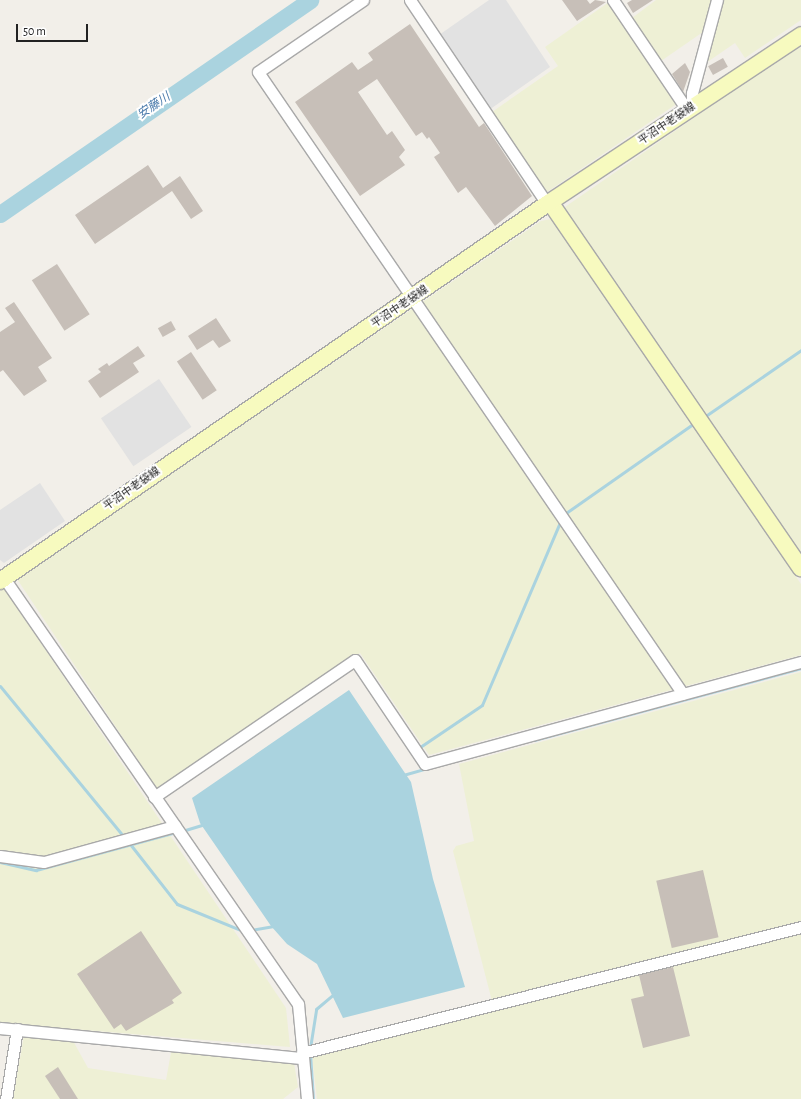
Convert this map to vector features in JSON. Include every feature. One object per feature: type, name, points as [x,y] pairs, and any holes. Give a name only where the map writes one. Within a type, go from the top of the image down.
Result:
[{"type":"main road","name":"平沼中老袋線","points":[[2,580],[549,203],[801,35]]},
{"type":"main road","points":[[549,203],[801,568]]},
{"type":"street","points":[[363,0],[258,72],[683,694]]},
{"type":"street","points":[[410,0],[549,203]]},
{"type":"street","points":[[613,0],[690,109]]},
{"type":"street","points":[[690,109],[692,93],[717,0]]},
{"type":"street","points":[[2,580],[298,1004],[304,1097]]},
{"type":"street","points":[[154,797],[355,660],[425,764],[801,662]]},
{"type":"street","points":[[0,856],[44,862],[175,826]]},
{"type":"street","points":[[0,1028],[302,1055],[801,927]]},
{"type":"street","points":[[6,1099],[17,1029]]},
{"type":"green space","points":[[656,0],[712,0],[703,32],[661,61],[632,18]]},
{"type":"green space","points":[[720,0],[801,0],[801,20],[745,58],[735,43],[703,65]]},
{"type":"green space","points":[[609,2],[675,98],[675,105],[547,192],[492,112],[558,66],[545,47]]},
{"type":"green space","points":[[801,44],[801,559],[562,209]]},
{"type":"green space","points":[[551,219],[801,584],[801,655],[429,755],[360,653],[158,790],[17,579],[541,221]]},
{"type":"green space","points":[[4,588],[286,1008],[290,1047],[0,1023],[0,591]]},
{"type":"green space","points":[[801,672],[801,923],[492,1001],[453,851],[456,846],[474,841],[459,764]]},
{"type":"green space","points":[[801,931],[801,1099],[317,1099],[312,1055]]},
{"type":"green space","points":[[24,1035],[72,1039],[88,1068],[166,1080],[172,1047],[288,1060],[294,1063],[298,1087],[283,1099],[13,1099]]},
{"type":"shaded area","points":[[489,0],[506,0],[550,67],[489,110],[439,35]]},
{"type":"shaded area","points":[[159,379],[191,427],[133,466],[101,418]]},
{"type":"shaded area","points":[[40,483],[65,521],[4,563],[0,560],[0,510]]},
{"type":"water","points":[[349,690],[411,782],[433,879],[465,987],[343,1018],[317,964],[287,944],[271,926],[200,823],[192,798]]},
{"type":"building","points":[[562,0],[587,0],[590,4],[595,0],[606,2],[577,21]]},
{"type":"building","points":[[632,0],[653,0],[633,13],[627,3]]},
{"type":"building","points":[[410,24],[479,127],[484,123],[532,196],[495,226],[466,187],[458,193],[434,157],[440,153],[429,137],[427,139],[422,132],[416,136],[377,79],[358,92],[387,135],[392,131],[405,150],[399,157],[405,165],[360,196],[295,102],[352,62],[358,70],[373,60],[368,53]]},
{"type":"building","points":[[723,58],[728,67],[713,75],[708,66]]},
{"type":"building","points":[[685,63],[690,72],[683,92],[672,74]]},
{"type":"building","points":[[148,165],[163,188],[180,176],[203,211],[191,219],[172,191],[95,244],[75,215]]},
{"type":"building","points":[[57,264],[90,314],[65,331],[32,280]]},
{"type":"building","points":[[14,302],[52,358],[38,367],[47,381],[24,396],[3,370],[0,372],[0,332],[15,322],[5,308]]},
{"type":"building","points":[[216,318],[231,341],[219,348],[213,340],[197,350],[188,336]]},
{"type":"building","points":[[171,321],[176,330],[163,337],[158,328]]},
{"type":"building","points":[[138,346],[145,356],[133,363],[139,372],[100,398],[88,381],[101,372],[98,369],[107,363],[109,366]]},
{"type":"building","points":[[191,352],[217,390],[203,400],[177,362]]},
{"type":"building","points":[[703,870],[719,937],[672,948],[656,881]]},
{"type":"building","points":[[141,931],[182,993],[172,1000],[174,1003],[126,1031],[121,1024],[114,1029],[77,974]]},
{"type":"building","points":[[673,967],[690,1036],[643,1048],[631,999],[644,996],[639,975]]},
{"type":"building","points":[[58,1067],[78,1099],[60,1099],[45,1076]]},
{"type":"waterway","name":"安藤川","points":[[0,214],[310,0]]},
{"type":"waterway","points":[[704,417],[801,350]]},
{"type":"waterway","points":[[563,515],[696,422]]},
{"type":"waterway","points":[[420,747],[482,705],[561,520]]},
{"type":"waterway","points":[[534,740],[801,668]]},
{"type":"waterway","points":[[0,686],[125,838]]},
{"type":"waterway","points":[[403,775],[428,768]]},
{"type":"waterway","points":[[182,831],[205,824]]},
{"type":"waterway","points":[[0,862],[36,870],[176,832]]},
{"type":"waterway","points":[[130,844],[177,904],[243,931]]},
{"type":"waterway","points":[[251,930],[274,926]]},
{"type":"waterway","points":[[310,1048],[316,1009],[335,993]]},
{"type":"waterway","points":[[310,1053],[313,1099]]}]
